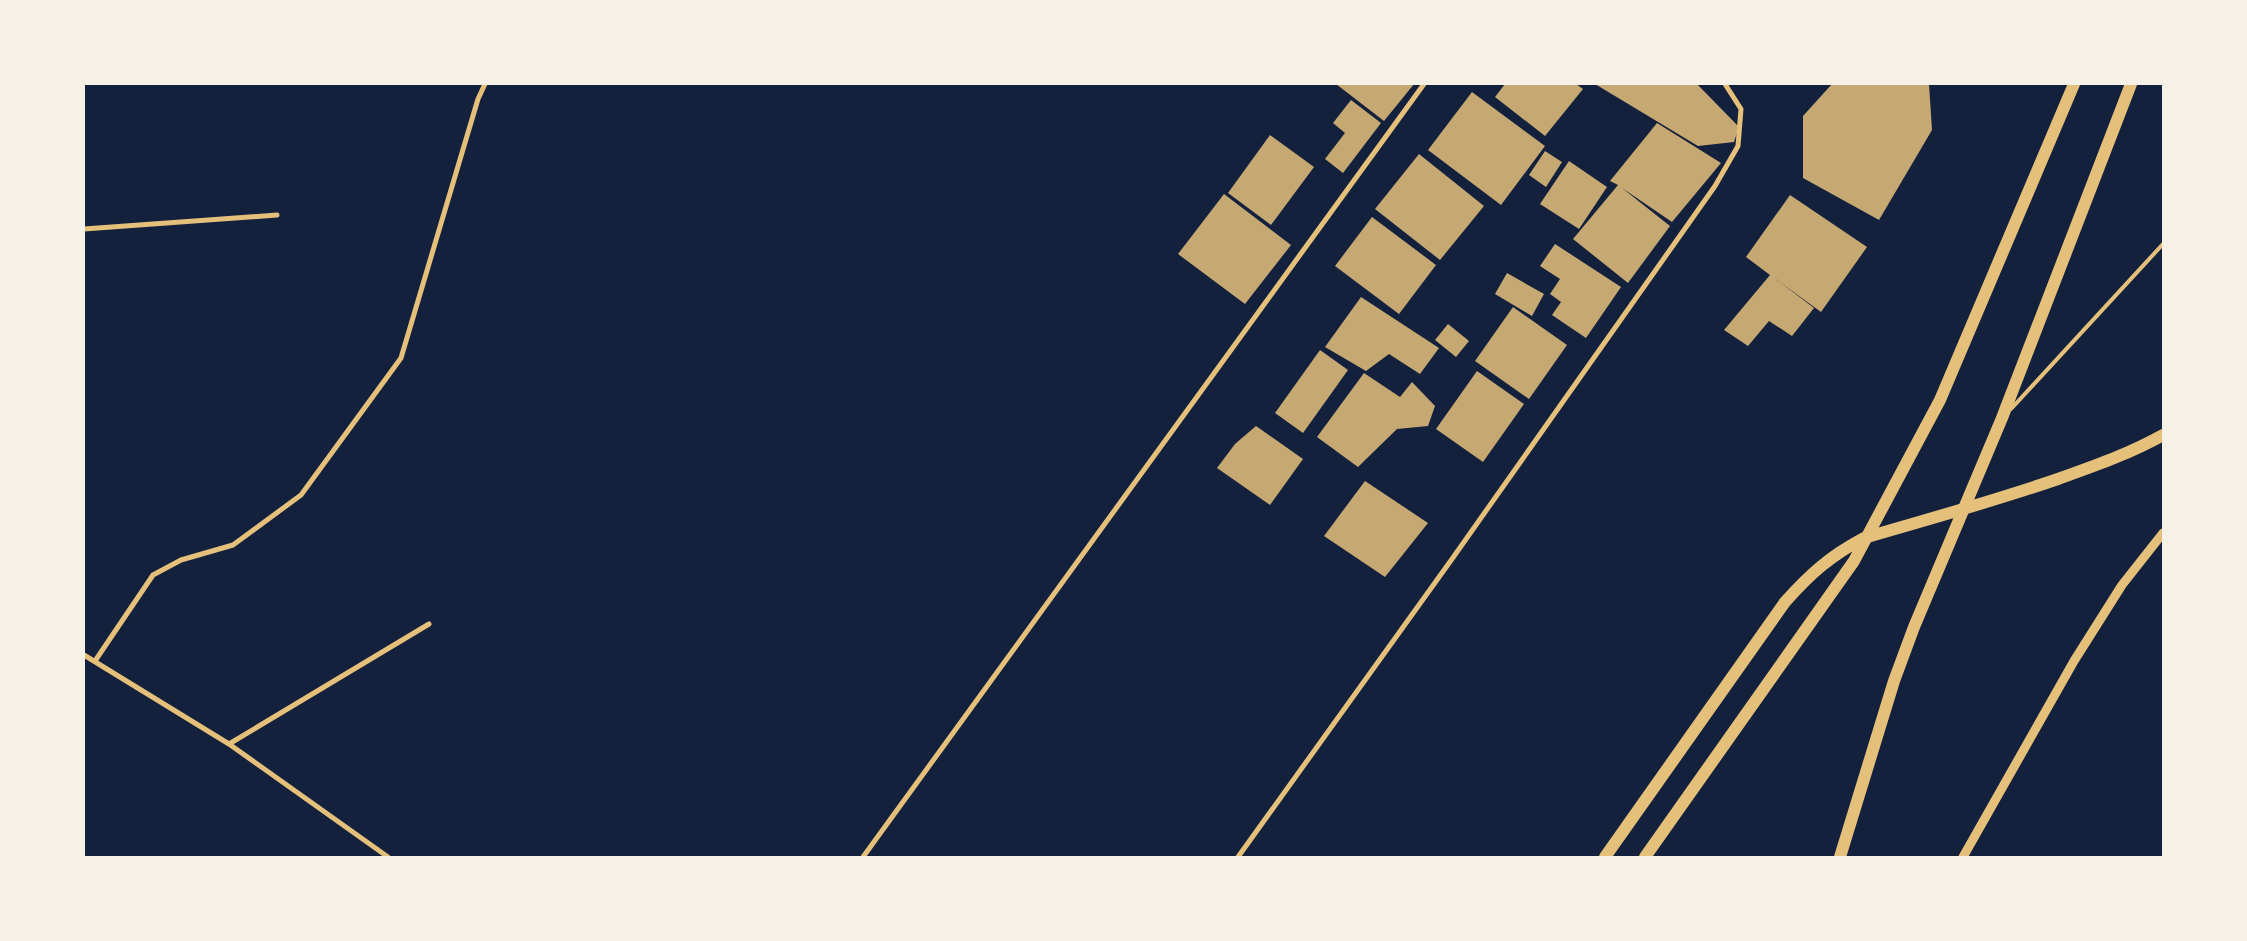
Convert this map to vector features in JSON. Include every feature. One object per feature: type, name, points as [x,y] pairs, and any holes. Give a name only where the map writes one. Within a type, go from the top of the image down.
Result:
[{"type":"main road","points":[[1645,857],[1854,561],[1940,400],[2074,84]]},
{"type":"main road","points":[[1840,857],[1891,690],[1914,627],[2002,418],[2130,84]]},
{"type":"main road","points":[[1605,857],[1785,602],[1808,576],[1841,550],[1864,538],[2017,494],[2108,462],[2163,435]]},
{"type":"street","points":[[95,661],[153,575],[181,560],[233,545],[301,495],[401,358],[484,84]]},
{"type":"street","points":[[863,857],[1424,84]]},
{"type":"street","points":[[1238,857],[1446,567],[1714,186],[1738,146],[1741,108],[1725,84]]},
{"type":"street","points":[[84,229],[277,215]]},
{"type":"street","points":[[1963,857],[2074,661],[2122,585],[2163,533]]},
{"type":"street","points":[[229,744],[429,624]]},
{"type":"street","points":[[84,655],[229,744],[388,857]]},
{"type":"lane","points":[[2002,418],[2163,244]]},
{"type":"building","points":[[1336,84],[1414,84],[1384,121]]},
{"type":"building","points":[[1505,84],[1576,84],[1583,89],[1545,136],[1495,97]]},
{"type":"building","points":[[1595,84],[1697,84],[1739,127],[1734,142],[1698,146]]},
{"type":"building","points":[[1832,84],[1929,84],[1932,130],[1879,220],[1803,178],[1803,116]]},
{"type":"building","points":[[1472,92],[1545,146],[1501,205],[1428,150]]},
{"type":"building","points":[[1351,100],[1381,123],[1343,173],[1325,159],[1345,133],[1333,123]]},
{"type":"building","points":[[1657,123],[1721,163],[1672,222],[1622,188],[1670,226],[1628,283],[1573,239],[1618,185],[1610,181]]},
{"type":"building","points":[[1270,135],[1314,167],[1271,225],[1228,193]]},
{"type":"building","points":[[1545,151],[1562,162],[1546,187],[1529,175]]},
{"type":"building","points":[[1419,154],[1484,206],[1440,260],[1375,209]]},
{"type":"building","points":[[1569,161],[1607,187],[1579,229],[1540,204]]},
{"type":"building","points":[[1224,194],[1291,245],[1245,304],[1178,254]]},
{"type":"building","points":[[1790,195],[1867,247],[1821,312],[1773,277],[1814,308],[1792,336],[1769,321],[1748,346],[1724,330],[1770,275],[1746,257]]},
{"type":"building","points":[[1372,217],[1436,265],[1399,314],[1335,266]]},
{"type":"building","points":[[1555,244],[1621,287],[1586,338],[1552,315],[1561,302],[1550,294],[1560,279],[1540,266]]},
{"type":"building","points":[[1507,273],[1544,294],[1532,316],[1495,294]]},
{"type":"building","points":[[1361,297],[1439,348],[1420,374],[1389,354],[1366,371],[1325,347]]},
{"type":"building","points":[[1513,307],[1567,345],[1529,399],[1475,361]]},
{"type":"building","points":[[1448,324],[1469,341],[1456,357],[1435,340]]},
{"type":"building","points":[[1320,350],[1348,370],[1303,433],[1275,413]]},
{"type":"building","points":[[1477,371],[1524,404],[1483,462],[1436,429]]},
{"type":"building","points":[[1364,373],[1400,397],[1412,382],[1435,406],[1428,426],[1397,429],[1358,467],[1317,437]]},
{"type":"building","points":[[1256,426],[1303,459],[1270,505],[1217,468],[1235,444]]},
{"type":"building","points":[[1365,481],[1428,523],[1385,577],[1324,536]]}]
